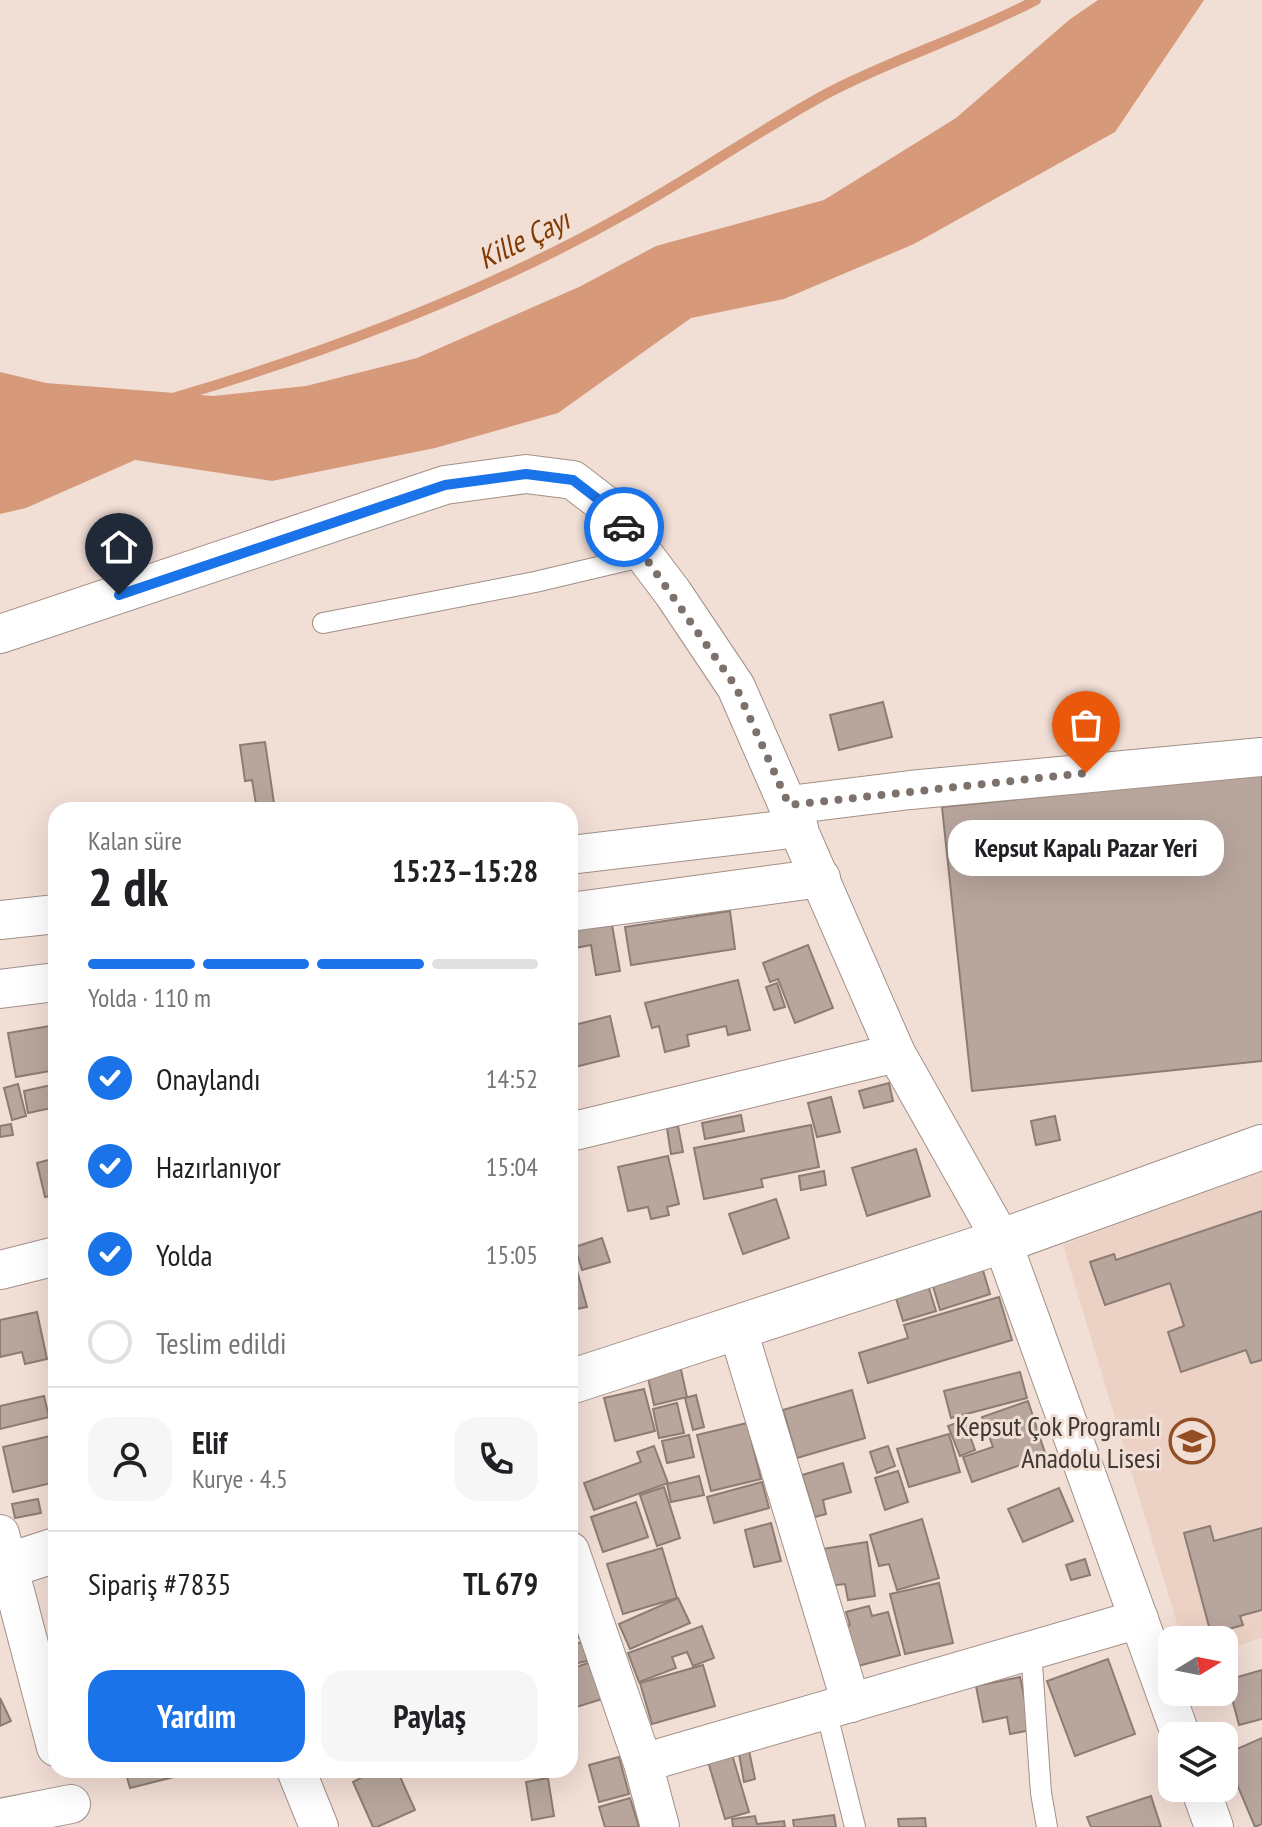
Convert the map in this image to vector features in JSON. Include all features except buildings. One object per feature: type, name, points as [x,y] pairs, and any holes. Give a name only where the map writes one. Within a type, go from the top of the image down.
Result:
[{"type":"street","points":[[0,634],[445,485],[526,474],[573,480],[608,507],[736,687],[896,1053],[1002,1241],[1176,1722]]},
{"type":"street","points":[[578,854],[794,817],[910,790],[1262,757]]},
{"type":"street","points":[[578,911],[821,878]]},
{"type":"street","points":[[0,920],[48,915]]},
{"type":"street","points":[[0,989],[48,983]]},
{"type":"street","points":[[578,1130],[896,1053]]},
{"type":"street","points":[[578,1379],[1002,1241],[1262,1147]]},
{"type":"street","points":[[0,1270],[48,1258]]},
{"type":"street","points":[[737,1327],[838,1706]]},
{"type":"street","points":[[48,1551],[3,1556],[48,1718]]},
{"type":"street","points":[[578,1574],[643,1763],[660,1827]]},
{"type":"street","points":[[643,1763],[1139,1619]]},
{"type":"street","points":[[299,1778],[319,1827]]},
{"type":"street","points":[[0,1818],[71,1800]]},
{"type":"street","points":[[1205,1802],[1214,1827]]},
{"type":"lane","points":[[323,623],[535,582],[645,556]]},
{"type":"lane","points":[[1031,1650],[1041,1793],[1047,1827]]},
{"type":"lane","points":[[838,1706],[855,1827]]},
{"type":"shaded area","points":[[1098,0],[1204,0],[1115,132],[914,244],[784,299],[691,318],[558,413],[435,448],[272,481],[135,460],[26,508],[0,514],[0,372],[46,383],[213,396],[306,386],[417,358],[579,287],[656,246],[824,200],[956,118],[1069,20]]},
{"type":"shaded area","name":"Kepsut Çok Programlı Anadolu Lisesi","points":[[1262,1170],[1262,1638],[1238,1646],[1238,1626],[1178,1626],[1063,1245]]},
{"type":"waterway","name":"Kille Çayı","points":[[176,397],[350,340],[520,269],[654,198],[826,94],[1036,0]]},
{"type":"way so far","points":[[624,527],[736,687],[789,805],[1086,773]]},
{"type":"place","name":"Kepsut Kapalı Pazar Yeri","points":[[1086,773]]},
{"type":"place","name":"Kepsut Çok Programlı Anadolu Lisesi","points":[[1192,1441]]},
{"type":"route","points":[[119,595],[445,485],[526,474],[573,480],[608,507],[624,527]]}]
